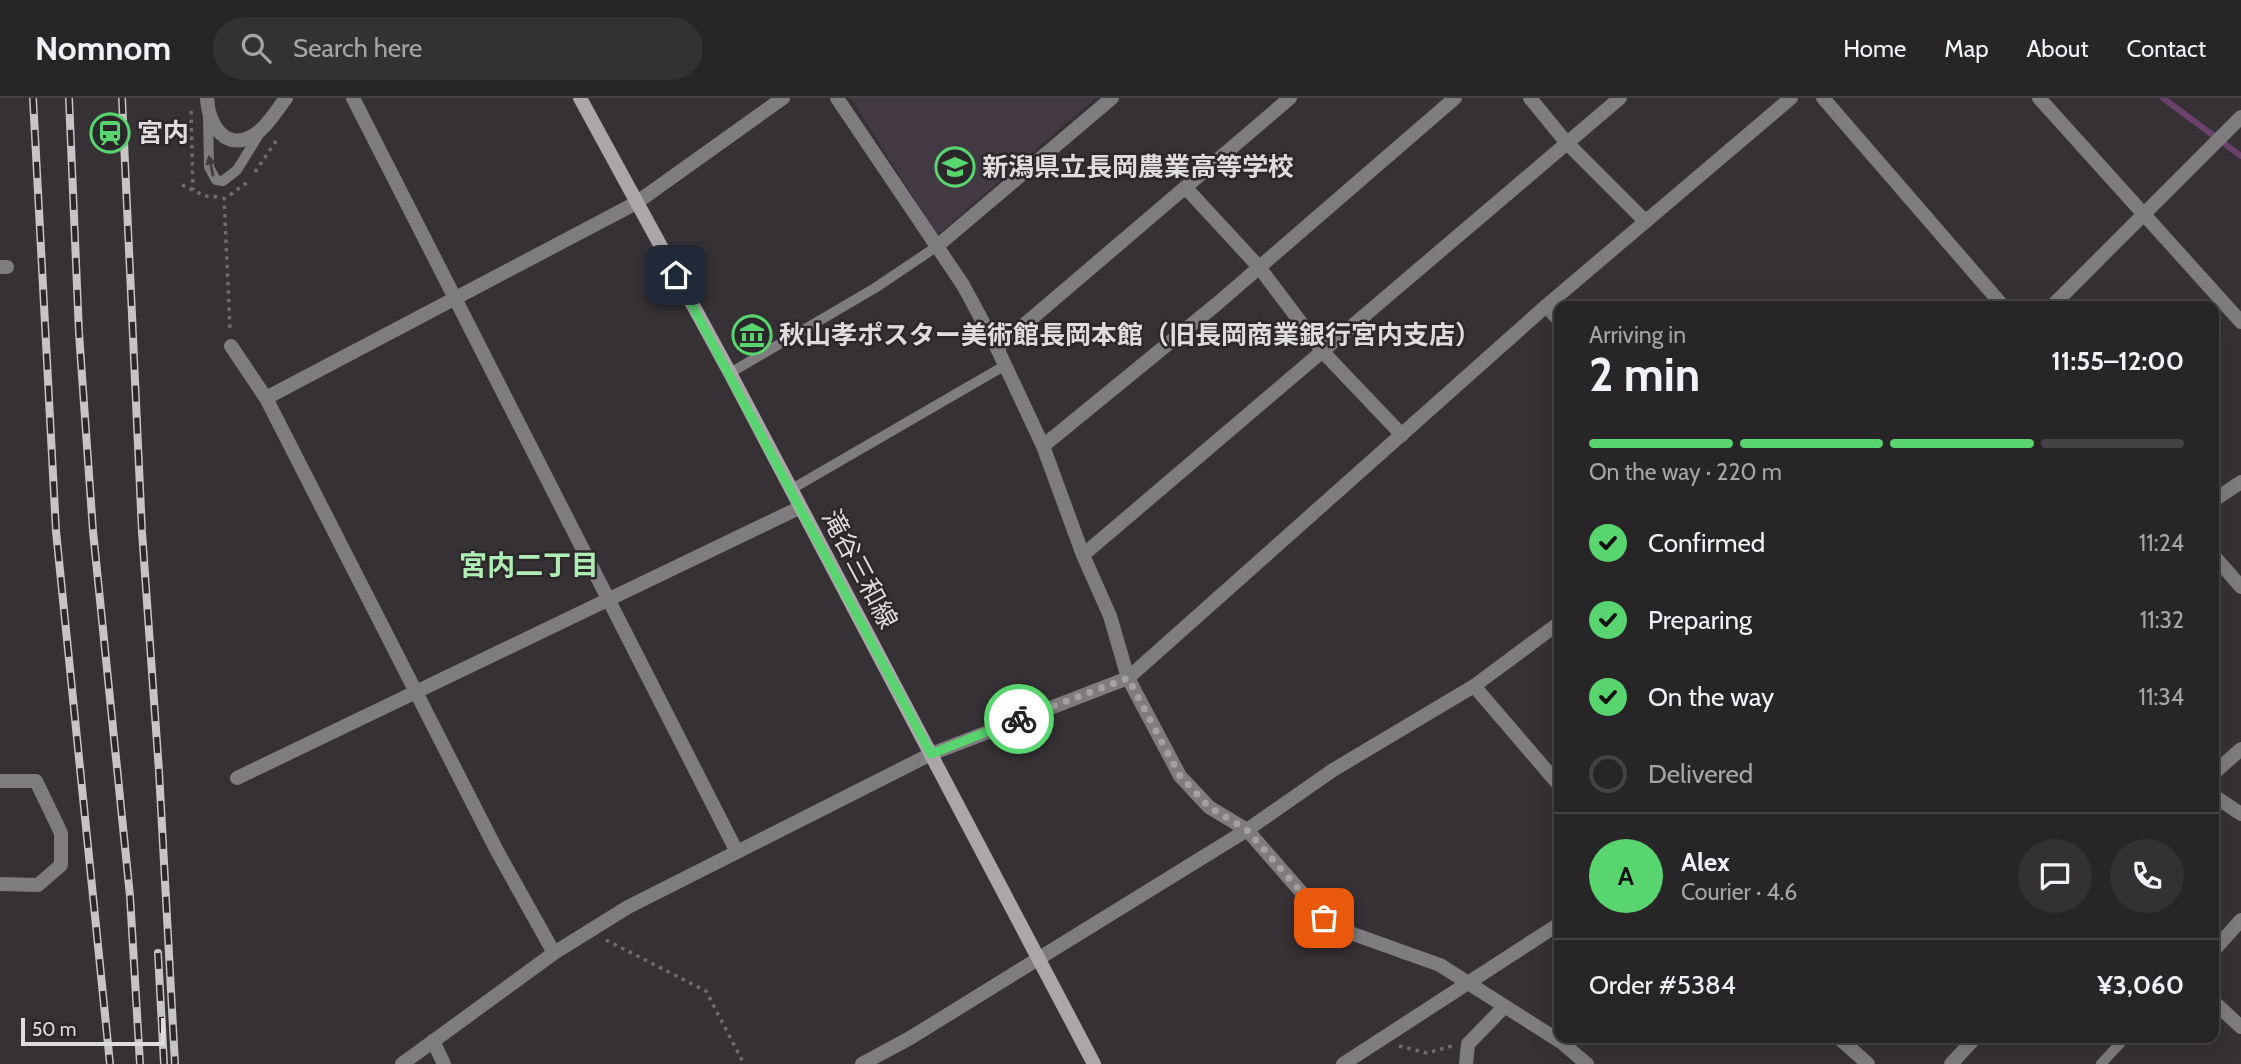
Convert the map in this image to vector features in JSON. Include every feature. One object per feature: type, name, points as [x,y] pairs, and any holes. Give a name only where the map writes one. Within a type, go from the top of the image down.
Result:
[{"type":"main road","name":"滝谷三和線","points":[[580,98],[730,373],[1094,1064]]},
{"type":"street","points":[[207,98],[208,116],[219,133],[238,140],[247,138],[264,126],[286,98]]},
{"type":"street","points":[[353,98],[453,300],[736,850]]},
{"type":"street","points":[[266,398],[636,203],[783,98]]},
{"type":"street","points":[[837,98],[963,285],[997,348],[1043,446],[1083,555],[1110,616],[1128,678],[1180,776],[1209,807],[1247,830],[1324,918],[1350,934],[1421,956],[1554,1038]]},
{"type":"street","points":[[936,247],[1112,98]]},
{"type":"street","points":[[997,348],[1290,98]]},
{"type":"street","points":[[1043,446],[1259,267],[1455,98]]},
{"type":"street","points":[[1530,98],[1566,142],[1645,221]]},
{"type":"street","points":[[1083,555],[1620,98]]},
{"type":"street","points":[[402,1064],[589,930],[736,850],[931,754],[1128,678],[1546,306],[1791,98]]},
{"type":"street","points":[[1823,98],[1999,301]]},
{"type":"street","points":[[2039,98],[2241,322]]},
{"type":"street","points":[[2057,301],[2241,117]]},
{"type":"street","points":[[1186,188],[1259,267],[1323,352],[1402,435]]},
{"type":"street","points":[[1546,306],[1554,315]]},
{"type":"street","points":[[231,346],[266,398],[496,849],[554,953]]},
{"type":"street","points":[[2219,497],[2241,482]]},
{"type":"street","points":[[237,778],[418,694],[799,508]]},
{"type":"street","points":[[2219,562],[2241,587]]},
{"type":"street","points":[[863,1064],[910,1038],[1247,830],[1333,770],[1474,687],[1554,627]]},
{"type":"street","points":[[1474,687],[1554,779]]},
{"type":"street","points":[[2219,769],[2241,749]]},
{"type":"street","points":[[0,782],[36,781],[61,833],[61,865],[38,885],[0,884]]},
{"type":"street","points":[[2219,799],[2241,814]]},
{"type":"street","points":[[2219,944],[2241,920]]},
{"type":"street","points":[[1343,1064],[1554,928]]},
{"type":"street","points":[[1466,1064],[1468,1044],[1504,1007]]},
{"type":"street","points":[[2219,1007],[2241,1027]]},
{"type":"street","points":[[433,1041],[444,1064]]},
{"type":"street","points":[[1562,1043],[1587,1064]]},
{"type":"street","points":[[1846,1043],[1868,1064]]},
{"type":"street","points":[[1951,1064],[1970,1043]]},
{"type":"lane","points":[[208,116],[209,167],[216,180],[223,181],[237,170],[264,126]]},
{"type":"lane","points":[[730,373],[875,288],[936,247]]},
{"type":"lane","points":[[790,490],[1004,366]]},
{"type":"lane","points":[[2101,1064],[2120,1043]]},
{"type":"path","points":[[190,98],[193,190]]},
{"type":"path","points":[[225,197],[231,346]]},
{"type":"path","points":[[589,930],[706,992],[744,1064]]},
{"type":"path","points":[[1382,1038],[1427,1053],[1468,1044]]},
{"type":"shaded area","name":"新潟県立長岡農業高等学校","points":[[851,98],[1095,98],[937,235]]},
{"type":"waterway","points":[[2163,98],[2241,156]]},
{"type":"railway","points":[[33,98],[56,531],[110,1064]]},
{"type":"railway","points":[[69,98],[79,333],[93,531],[130,896],[140,1064]]},
{"type":"railway","points":[[122,98],[142,532],[159,771],[175,1064]]},
{"type":"railway","points":[[158,953],[164,1064]]},
{"type":"way so far","points":[[1019,719],[1128,678],[1172,765],[1190,789],[1209,807],[1247,830],[1324,918]]},
{"type":"place","name":"宮内","points":[[110,133]]},
{"type":"place","name":"新潟県立長岡農業高等学校","points":[[955,167]]},
{"type":"place","name":"秋山孝ポスター美術館長岡本館（旧長岡商業銀行宮内支店）","points":[[752,335]]},
{"type":"district","name":"宮内二丁目","points":[[529,565]]},
{"type":"route","points":[[676,275],[931,754],[1019,719]]}]
